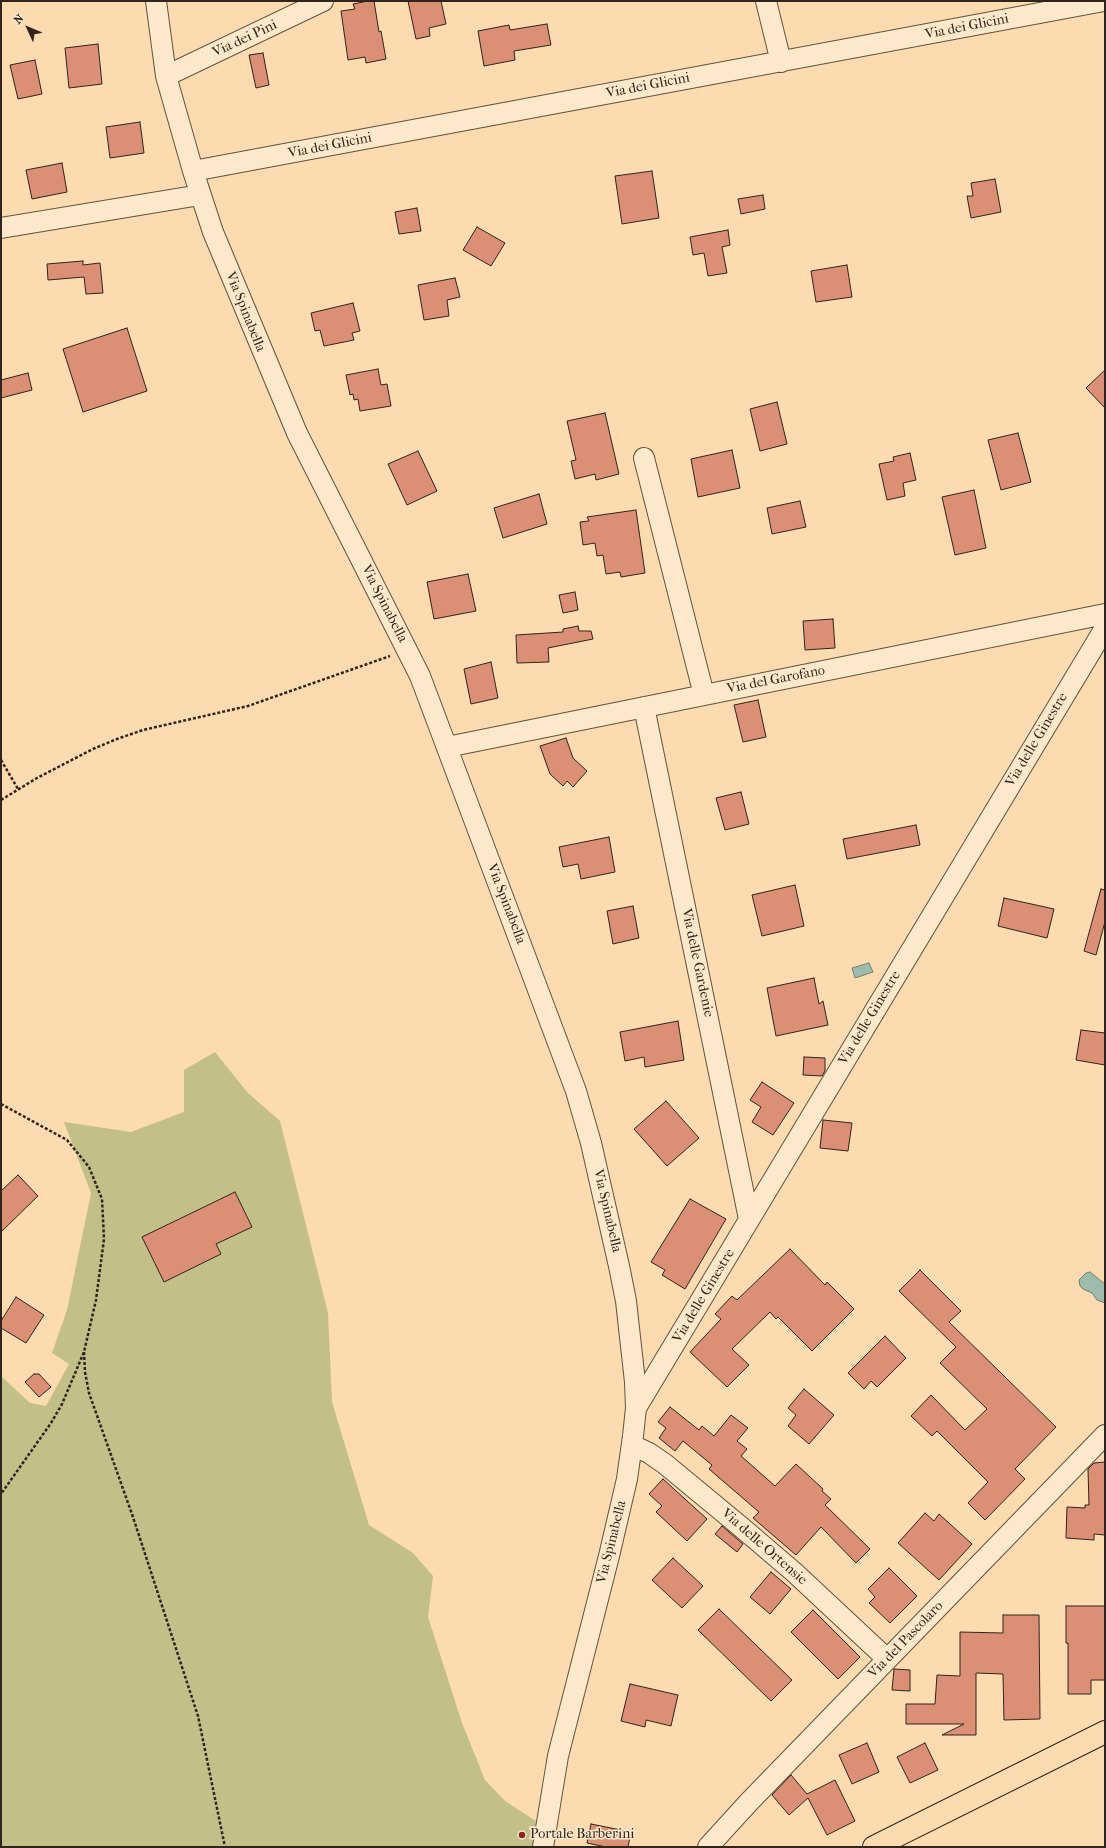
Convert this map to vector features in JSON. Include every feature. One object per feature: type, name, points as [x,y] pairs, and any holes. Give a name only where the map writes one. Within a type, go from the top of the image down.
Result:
[{"type":"main road","points":[[874,1847],[1105,1732]]},
{"type":"street","name":"Via Spinabella","points":[[156,1],[166,76],[192,171],[218,244],[297,433],[408,650],[447,747],[570,1073],[584,1115],[626,1301],[635,1382],[636,1408],[627,1479],[560,1750],[543,1847]]},
{"type":"street","name":"Via dei Pini","points":[[166,76],[323,1]]},
{"type":"street","points":[[766,1],[781,62]]},
{"type":"street","name":"Via dei Glicini","points":[[192,171],[1104,1]]},
{"type":"street","points":[[1,228],[200,195]]},
{"type":"street","points":[[644,458],[704,695]]},
{"type":"street","name":"Via del Garofano","points":[[447,747],[1105,614]]},
{"type":"street","name":"Via delle Ginestre","points":[[636,1408],[1105,628]]},
{"type":"street","name":"Via delle Gardenie","points":[[644,707],[750,1219]]},
{"type":"street","name":"Via del Pascolaro","points":[[708,1847],[749,1802],[1105,1436]]},
{"type":"street","name":"Via delle Ortensie","points":[[632,1446],[649,1453],[665,1464],[740,1526],[795,1574],[887,1660]]},
{"type":"path","points":[[1,800],[18,789],[93,749],[130,734],[248,706],[408,650]]},
{"type":"path","points":[[1,760],[18,789]]},
{"type":"path","points":[[1,1104],[67,1140],[89,1167],[102,1199],[104,1240],[96,1300],[84,1352],[62,1404],[51,1423],[1,1494]]},
{"type":"path","points":[[84,1352],[85,1372],[89,1393],[133,1518],[198,1716],[225,1847]]},
{"type":"shaded area","points":[[869,963],[873,972],[855,978],[852,968]]},
{"type":"shaded area","points":[[215,1052],[247,1092],[280,1121],[328,1313],[332,1402],[369,1525],[413,1553],[433,1576],[428,1617],[462,1723],[485,1780],[505,1801],[536,1821],[534,1847],[1,1847],[1,1376],[30,1403],[46,1406],[69,1364],[52,1353],[67,1310],[91,1193],[64,1122],[131,1132],[184,1112],[184,1070]]},
{"type":"shaded area","points":[[1090,1272],[1105,1284],[1105,1303],[1097,1300],[1092,1293],[1080,1286],[1079,1280],[1086,1273]]},
{"type":"building","points":[[374,1],[379,32],[381,31],[386,59],[366,63],[365,57],[348,60],[341,11],[355,9],[353,4]]},
{"type":"building","points":[[408,1],[441,1],[446,24],[429,28],[430,36],[416,39]]},
{"type":"building","points":[[547,24],[551,45],[514,51],[515,60],[484,66],[478,31],[509,25],[510,30]]},
{"type":"building","points":[[98,44],[102,84],[69,88],[65,48]]},
{"type":"building","points":[[263,53],[269,85],[256,88],[249,55]]},
{"type":"building","points":[[35,60],[42,94],[18,99],[10,65]]},
{"type":"building","points":[[140,122],[144,153],[110,158],[106,127]]},
{"type":"building","points":[[62,163],[67,192],[32,199],[26,170]]},
{"type":"building","points":[[652,171],[659,218],[622,224],[615,176]]},
{"type":"building","points":[[995,179],[1001,212],[971,218],[967,196],[973,196],[971,183]]},
{"type":"building","points":[[763,195],[765,209],[741,214],[738,199]]},
{"type":"building","points":[[417,208],[421,231],[399,234],[395,212]]},
{"type":"building","points":[[477,227],[505,243],[491,266],[463,250]]},
{"type":"building","points":[[728,230],[730,245],[722,247],[727,273],[708,276],[704,253],[693,255],[690,237]]},
{"type":"building","points":[[83,261],[83,265],[100,263],[103,293],[86,294],[84,277],[48,280],[47,264]]},
{"type":"building","points":[[847,265],[852,297],[816,302],[811,271]]},
{"type":"building","points":[[455,278],[460,297],[447,300],[449,316],[424,320],[418,285]]},
{"type":"building","points":[[353,303],[360,331],[352,333],[354,340],[324,346],[320,330],[315,331],[311,313]]},
{"type":"building","points":[[127,328],[147,391],[83,412],[63,349]]},
{"type":"building","points":[[378,369],[381,385],[387,384],[391,406],[360,411],[358,399],[354,400],[353,394],[350,395],[346,375]]},
{"type":"building","points":[[1105,370],[1105,408],[1086,388]]},
{"type":"building","points":[[28,373],[32,390],[1,398],[1,380]]},
{"type":"building","points":[[777,402],[787,444],[760,451],[750,409]]},
{"type":"building","points":[[605,413],[619,474],[596,480],[595,474],[575,479],[571,461],[576,460],[567,421]]},
{"type":"building","points":[[1018,433],[1031,482],[1001,490],[988,440]]},
{"type":"building","points":[[732,450],[740,488],[698,497],[691,459]]},
{"type":"building","points":[[418,451],[437,491],[407,505],[388,464]]},
{"type":"building","points":[[910,453],[916,480],[903,483],[905,496],[887,500],[879,464],[894,461],[893,457]]},
{"type":"building","points":[[974,490],[986,548],[955,555],[942,497]]},
{"type":"building","points":[[539,494],[547,524],[503,538],[494,508]]},
{"type":"building","points":[[800,501],[806,527],[772,534],[767,508]]},
{"type":"building","points":[[636,510],[645,573],[621,577],[620,572],[606,574],[603,555],[597,556],[595,543],[583,545],[580,522],[589,521],[587,517]]},
{"type":"building","points":[[468,574],[476,611],[434,619],[427,582]]},
{"type":"building","points":[[575,592],[578,610],[563,613],[559,595]]},
{"type":"building","points":[[833,619],[835,648],[805,650],[803,621]]},
{"type":"building","points":[[578,626],[579,631],[591,631],[593,639],[548,648],[549,662],[517,663],[516,635],[563,632],[563,629]]},
{"type":"building","points":[[491,662],[498,698],[471,704],[464,669]]},
{"type":"building","points":[[758,700],[766,737],[743,742],[734,705]]},
{"type":"building","points":[[566,738],[573,758],[587,771],[573,787],[567,781],[563,786],[550,774],[540,746]]},
{"type":"building","points":[[741,792],[749,824],[725,830],[716,798]]},
{"type":"building","points":[[916,825],[920,845],[847,859],[843,839]]},
{"type":"building","points":[[609,837],[615,872],[581,879],[578,864],[563,867],[559,847]]},
{"type":"building","points":[[795,885],[804,926],[762,936],[752,895]]},
{"type":"building","points":[[1101,889],[1105,890],[1105,922],[1096,955],[1084,951]]},
{"type":"building","points":[[1004,898],[1054,909],[1047,938],[998,926]]},
{"type":"building","points":[[633,906],[639,938],[613,944],[607,911]]},
{"type":"building","points":[[814,978],[819,1004],[823,1001],[828,1025],[776,1036],[767,988]]},
{"type":"building","points":[[678,1021],[684,1060],[645,1067],[644,1057],[625,1061],[620,1032]]},
{"type":"building","points":[[1081,1030],[1105,1033],[1105,1065],[1076,1060]]},
{"type":"building","points":[[804,1057],[825,1058],[825,1071],[822,1076],[803,1075]]},
{"type":"building","points":[[762,1082],[794,1103],[773,1135],[752,1122],[761,1107],[750,1100]]},
{"type":"building","points":[[666,1101],[699,1138],[667,1166],[634,1129]]},
{"type":"building","points":[[823,1120],[852,1123],[848,1151],[820,1148]]},
{"type":"building","points":[[18,1175],[38,1196],[1,1232],[1,1191]]},
{"type":"building","points":[[235,1192],[252,1227],[216,1244],[221,1254],[164,1282],[142,1237]]},
{"type":"building","points":[[690,1199],[726,1219],[685,1289],[662,1275],[665,1270],[651,1262]]},
{"type":"building","points":[[790,1249],[825,1285],[827,1282],[854,1309],[812,1351],[778,1317],[776,1319],[770,1312],[732,1349],[749,1365],[727,1387],[690,1352],[721,1319],[715,1314],[732,1296],[737,1300]]},
{"type":"building","points":[[920,1270],[961,1311],[949,1322],[1056,1427],[1015,1469],[1025,1479],[985,1520],[968,1503],[988,1482],[937,1431],[932,1436],[911,1416],[931,1395],[965,1430],[987,1409],[940,1363],[956,1347],[899,1291]]},
{"type":"building","points":[[16,1297],[44,1315],[26,1343],[1,1328],[1,1321]]},
{"type":"building","points":[[885,1336],[906,1358],[877,1387],[871,1381],[864,1389],[848,1373]]},
{"type":"building","points":[[34,1374],[39,1374],[51,1387],[39,1397],[25,1382]]},
{"type":"building","points":[[804,1389],[834,1415],[809,1444],[788,1426],[796,1415],[788,1408]]},
{"type":"building","points":[[670,1407],[699,1430],[702,1426],[714,1436],[731,1415],[748,1428],[737,1441],[747,1449],[741,1456],[775,1486],[796,1464],[823,1489],[822,1491],[831,1499],[825,1505],[870,1549],[856,1563],[821,1527],[796,1555],[753,1518],[759,1512],[709,1469],[712,1465],[683,1441],[675,1451],[659,1438],[666,1428],[658,1422]]},
{"type":"building","points":[[1105,1462],[1105,1535],[1094,1534],[1094,1540],[1066,1538],[1067,1507],[1085,1508],[1085,1505],[1089,1505],[1088,1469],[1094,1463]]},
{"type":"building","points":[[663,1479],[707,1519],[687,1541],[656,1512],[662,1506],[649,1494]]},
{"type":"building","points":[[925,1513],[934,1521],[939,1514],[972,1544],[939,1580],[898,1543]]},
{"type":"building","points":[[722,1526],[743,1544],[737,1552],[715,1534]]},
{"type":"building","points":[[673,1558],[703,1586],[682,1608],[652,1580]]},
{"type":"building","points":[[889,1568],[917,1596],[890,1623],[869,1603],[875,1597],[868,1589]]},
{"type":"building","points":[[771,1572],[791,1589],[770,1614],[750,1597]]},
{"type":"building","points":[[1066,1606],[1105,1606],[1105,1680],[1091,1680],[1091,1694],[1068,1694]]},
{"type":"building","points":[[719,1609],[792,1680],[771,1701],[698,1630]]},
{"type":"building","points":[[813,1610],[860,1657],[838,1679],[791,1632]]},
{"type":"building","points":[[1003,1615],[1039,1615],[1040,1719],[1004,1720],[1003,1674],[976,1673],[976,1735],[942,1735],[964,1724],[906,1724],[906,1704],[935,1704],[937,1675],[960,1676],[960,1632],[1003,1633]]},
{"type":"building","points":[[894,1669],[910,1670],[910,1691],[892,1690]]},
{"type":"building","points":[[630,1684],[678,1695],[671,1726],[646,1720],[645,1727],[621,1721]]},
{"type":"building","points":[[867,1743],[879,1772],[852,1784],[839,1755]]},
{"type":"building","points":[[925,1743],[938,1770],[910,1783],[897,1757]]},
{"type":"building","points":[[791,1775],[807,1794],[835,1780],[855,1821],[827,1835],[808,1798],[789,1815],[772,1795]]},
{"type":"building","points":[[591,1824],[631,1832],[628,1847],[606,1847],[587,1843]]},
{"type":"place","name":"Portale Barberini","points":[[522,1835]]}]
